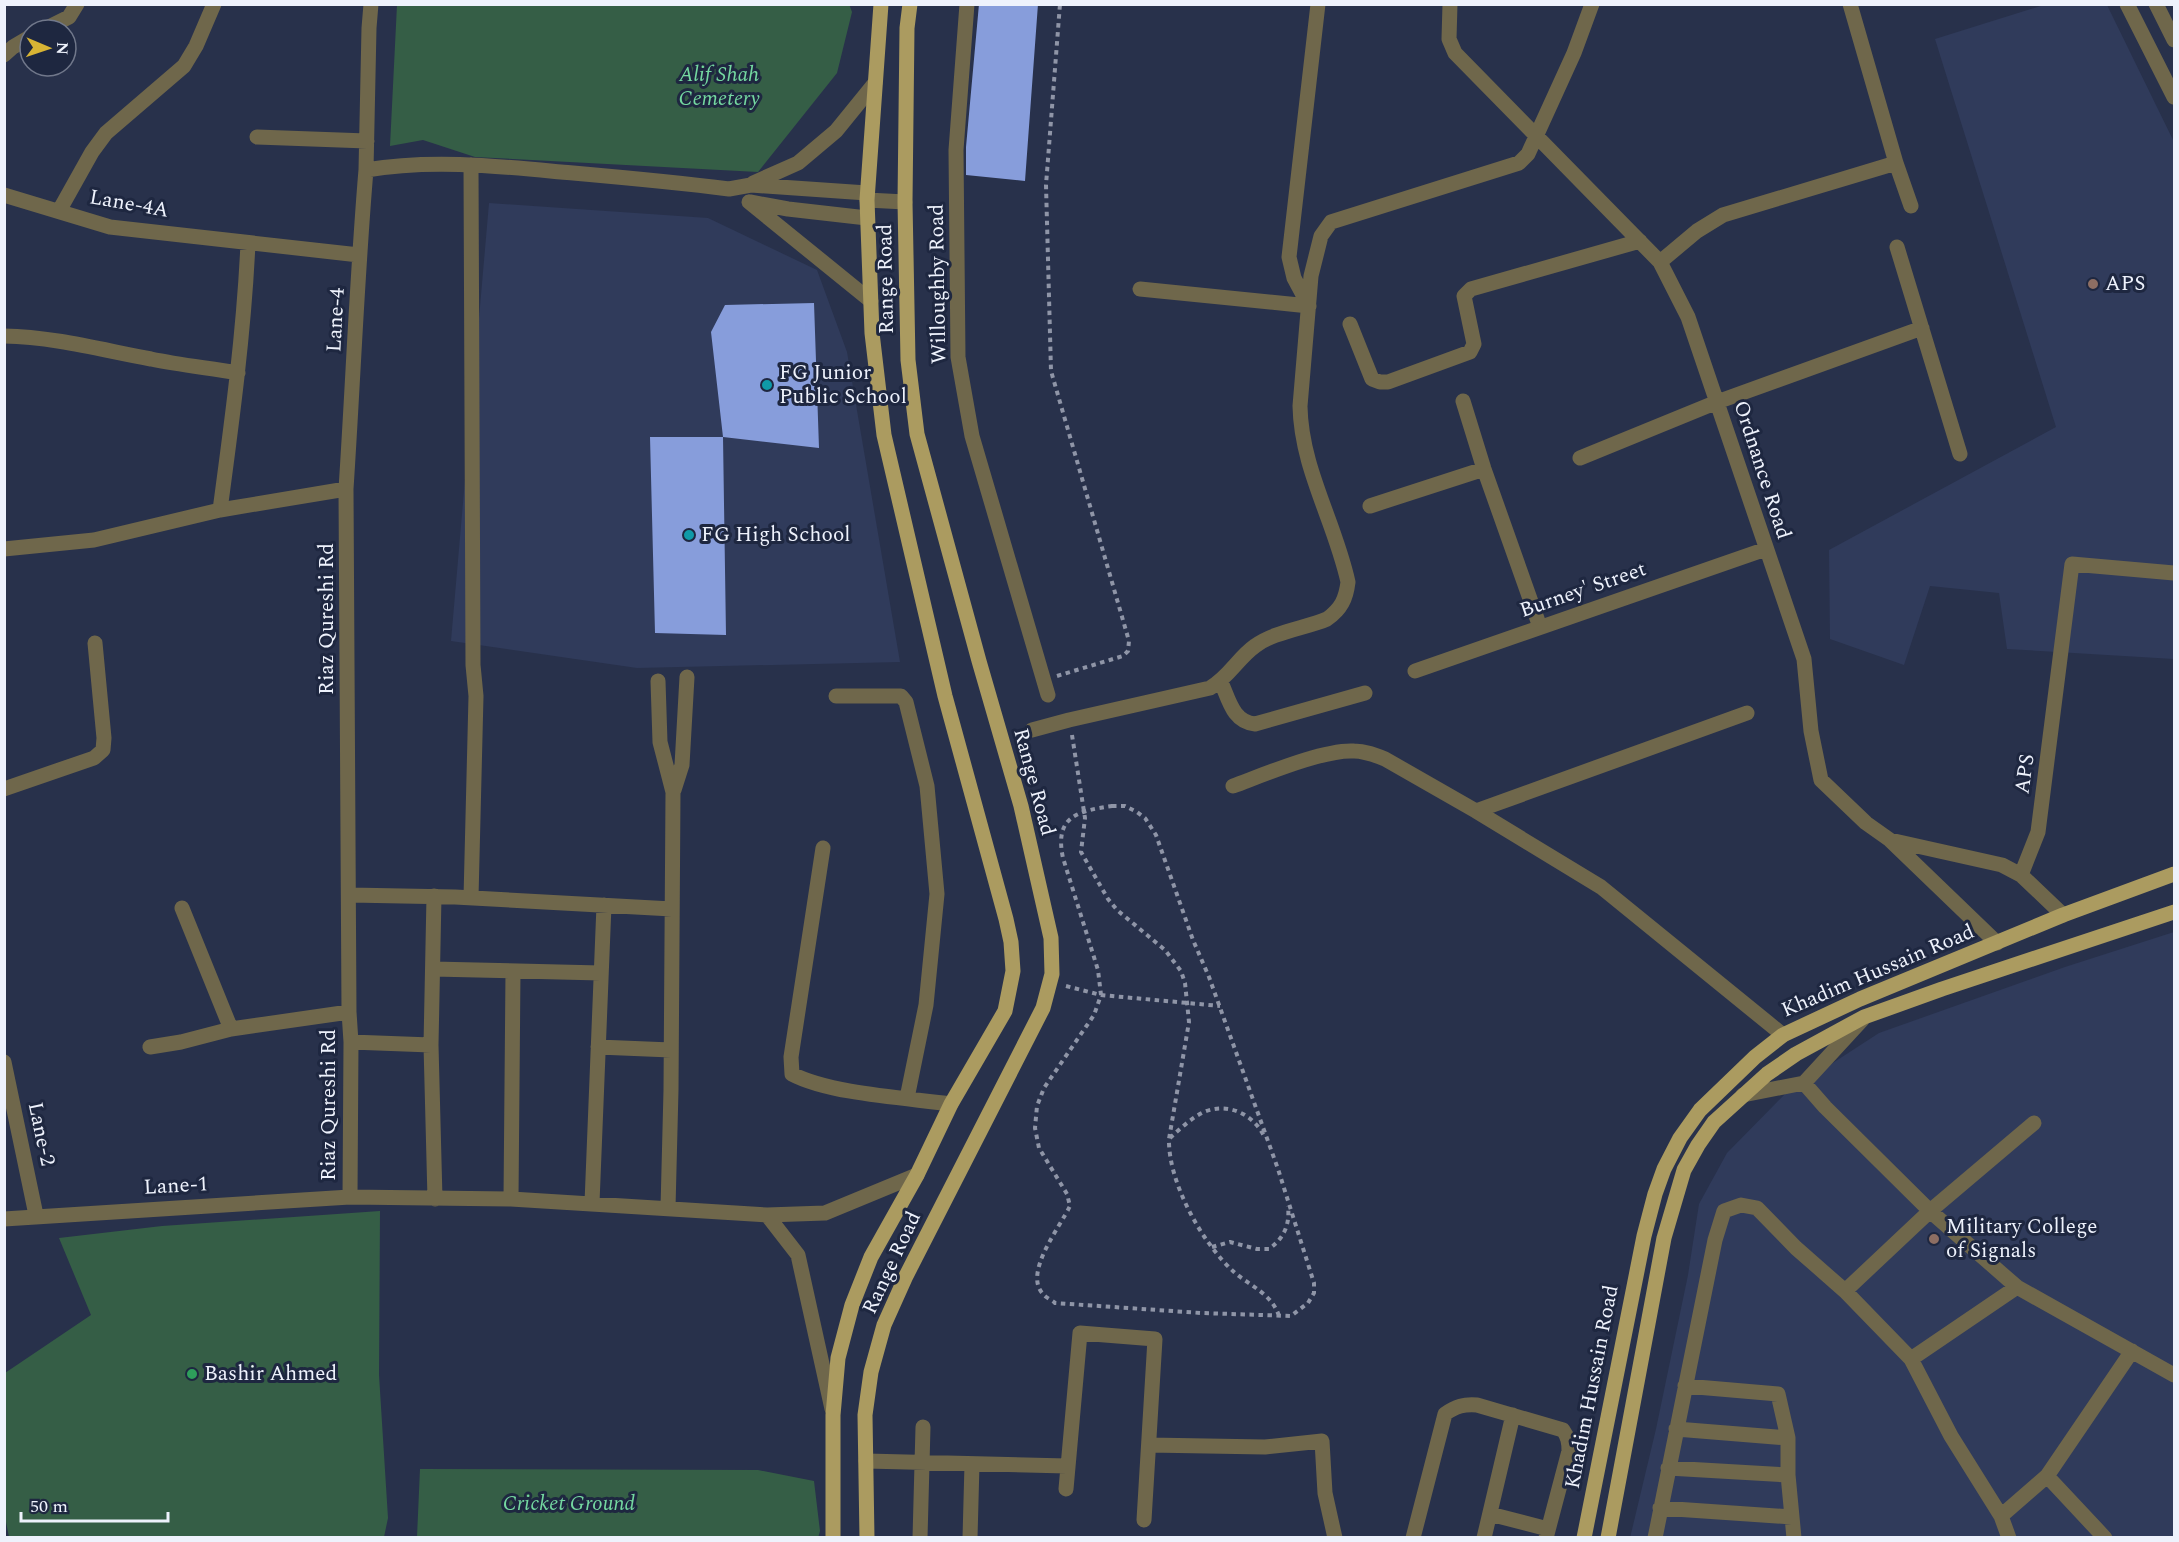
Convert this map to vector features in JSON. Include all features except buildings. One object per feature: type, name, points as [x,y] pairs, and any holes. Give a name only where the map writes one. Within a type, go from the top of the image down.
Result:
[{"type":"main road","points":[[833,1538],[833,1415],[838,1358],[852,1305],[871,1257],[917,1175],[951,1104],[1005,1011],[1013,971],[1011,942],[943,687],[884,435],[873,333],[867,218],[881,4]]},
{"type":"main road","name":"Range Road","points":[[867,1538],[865,1415],[871,1372],[884,1325],[906,1276],[1043,1008],[1052,974],[1051,938],[1021,806],[917,434],[908,360],[905,202],[907,28],[910,4]]},
{"type":"main road","name":"Khadim Hussain Road","points":[[1584,1538],[1644,1236],[1655,1194],[1664,1169],[1680,1138],[1700,1110],[1755,1057],[1783,1035],[1860,999],[2063,915],[2175,874]]},
{"type":"main road","name":"Khadim Hussain Road","points":[[1608,1538],[1664,1238],[1684,1170],[1714,1122],[1767,1074],[1796,1054],[1864,1017],[2175,912]]},
{"type":"street","points":[[67,18],[77,4]]},
{"type":"street","points":[[59,212],[92,152],[106,133],[184,66],[196,46],[214,4]]},
{"type":"street","name":"Lane-4","points":[[346,489],[366,170],[369,28],[372,4]]},
{"type":"street","points":[[874,4],[879,26]]},
{"type":"street","name":"Willoughby Road","points":[[967,4],[956,150],[958,357],[972,436],[1048,695]]},
{"type":"street","points":[[1309,306],[1294,278],[1289,257],[1318,4]]},
{"type":"street","name":"Ordnance Road","points":[[1450,4],[1449,39],[1455,52],[1660,262],[1688,317],[1804,659],[1811,731],[1821,780],[1866,824],[1890,840],[1997,943]]},
{"type":"street","points":[[1032,730],[1199,691],[1221,682],[1256,645],[1327,619],[1337,612],[1347,594],[1346,570],[1308,459],[1300,426],[1311,276],[1322,236],[1331,222],[1519,163],[1528,154],[1574,53],[1592,4]]},
{"type":"street","points":[[1850,4],[1911,206]]},
{"type":"street","points":[[2127,4],[2175,97]]},
{"type":"street","points":[[2156,4],[2175,40]]},
{"type":"street","points":[[4,55],[18,44]]},
{"type":"street","points":[[366,170],[389,166],[429,164],[506,166],[729,189],[751,184],[798,163],[836,131],[875,83]]},
{"type":"street","points":[[257,137],[367,141]]},
{"type":"street","points":[[1660,262],[1697,231],[1723,216],[1896,162]]},
{"type":"street","points":[[471,165],[473,665],[476,696],[471,898]]},
{"type":"street","points":[[751,184],[905,202]]},
{"type":"street","points":[[729,189],[749,202],[871,301]]},
{"type":"street","name":"Lane-4A","points":[[4,195],[110,226],[359,255]]},
{"type":"street","points":[[749,202],[867,218]]},
{"type":"street","points":[[1350,324],[1372,379],[1388,382],[1470,352],[1474,344],[1464,296],[1471,289],[1640,241]]},
{"type":"street","points":[[220,510],[238,373],[248,243]]},
{"type":"street","points":[[1897,247],[1960,454]]},
{"type":"street","points":[[1140,289],[1309,306]]},
{"type":"street","points":[[1580,458],[1717,402],[1922,328]]},
{"type":"street","points":[[4,336],[81,344],[151,360],[238,373]]},
{"type":"street","points":[[1463,401],[1540,627]]},
{"type":"street","points":[[1370,506],[1485,469]]},
{"type":"street","points":[[4,549],[94,540],[220,510],[346,489]]},
{"type":"street","name":"Riaz Qureshi Rd","points":[[346,489],[351,1042],[350,1197],[511,1199],[767,1215],[825,1213],[917,1175]]},
{"type":"street","name":"Burney' Street","points":[[1415,672],[1766,549]]},
{"type":"street","name":"APS","points":[[2021,874],[2038,832],[2072,564],[2175,573]]},
{"type":"street","points":[[4,789],[94,758],[103,750],[104,738],[94,642]]},
{"type":"street","points":[[673,792],[682,765],[687,677]]},
{"type":"street","points":[[658,681],[660,742],[673,792],[668,1208]]},
{"type":"street","points":[[1221,682],[1236,715],[1242,721],[1255,724],[1365,693]]},
{"type":"street","points":[[836,696],[901,696],[906,702],[927,786],[937,894],[926,1005],[907,1098]]},
{"type":"street","points":[[1476,812],[1747,713]]},
{"type":"street","points":[[1233,786],[1329,753],[1352,750],[1385,759],[1601,887],[1783,1035]]},
{"type":"street","name":"Ordnance Road","points":[[1890,840],[2002,865],[2021,874],[2063,915]]},
{"type":"street","points":[[823,848],[791,1058],[792,1074],[805,1081],[849,1090],[951,1104]]},
{"type":"street","points":[[350,895],[434,896],[672,909]]},
{"type":"street","points":[[434,896],[431,1045],[435,1199]]},
{"type":"street","points":[[592,1203],[604,905]]},
{"type":"street","points":[[182,908],[231,1029]]},
{"type":"street","points":[[433,969],[601,973]]},
{"type":"street","points":[[511,1199],[513,971]]},
{"type":"street","points":[[150,1047],[181,1042],[231,1029],[349,1012]]},
{"type":"street","points":[[1743,1095],[1804,1083],[1864,1017]]},
{"type":"street","points":[[351,1042],[431,1045]]},
{"type":"street","points":[[598,1047],[671,1050]]},
{"type":"street","name":"Lane-2","points":[[4,1062],[36,1215]]},
{"type":"street","points":[[1804,1083],[1929,1211],[2018,1287],[2175,1375]]},
{"type":"street","points":[[1845,1291],[1929,1211],[2034,1123]]},
{"type":"street","name":"Lane-1","points":[[4,1219],[36,1215],[350,1197]]},
{"type":"street","points":[[1655,1538],[1715,1240],[1724,1210],[1741,1205],[1757,1208],[1796,1248],[1845,1291],[1911,1359],[1951,1436],[2001,1516],[2009,1538]]},
{"type":"street","points":[[767,1215],[798,1255],[833,1415]]},
{"type":"street","points":[[1911,1359],[2018,1287]]},
{"type":"street","points":[[1066,1489],[1080,1333],[1155,1339],[1144,1520]]},
{"type":"street","points":[[2001,1516],[2047,1476],[2132,1351]]},
{"type":"street","points":[[1685,1386],[1778,1394],[1788,1438],[1788,1475],[1794,1538]]},
{"type":"street","points":[[1413,1538],[1445,1414],[1455,1407],[1467,1404],[1514,1415],[1563,1430],[1569,1441],[1569,1451],[1547,1533],[1490,1514]]},
{"type":"street","points":[[1485,1538],[1514,1415]]},
{"type":"street","points":[[920,1538],[923,1427]]},
{"type":"street","points":[[1676,1429],[1788,1438]]},
{"type":"street","points":[[1149,1445],[1265,1447],[1322,1441],[1325,1493],[1335,1538]]},
{"type":"street","points":[[866,1461],[1067,1466]]},
{"type":"street","points":[[969,1538],[972,1464]]},
{"type":"street","points":[[1668,1468],[1788,1475]]},
{"type":"street","points":[[2047,1476],[2105,1538]]},
{"type":"street","points":[[1660,1508],[1792,1517]]},
{"type":"path","points":[[1044,680],[1123,656],[1128,651],[1129,641],[1051,371],[1046,185],[1060,4]]},
{"type":"path","points":[[1070,720],[1084,810],[1081,852],[1108,899],[1117,910],[1165,950],[1181,971],[1185,983],[1189,1022],[1169,1139],[1169,1152],[1177,1187],[1212,1247],[1232,1270],[1271,1299],[1279,1316]]},
{"type":"path","points":[[1125,806],[1145,818],[1156,835],[1278,1169],[1314,1283],[1314,1293],[1308,1303],[1291,1316],[1201,1314],[1055,1303],[1042,1293],[1037,1279],[1040,1262],[1070,1206],[1066,1194],[1039,1148],[1035,1128],[1037,1106],[1044,1088],[1094,1015],[1101,995],[1098,970],[1060,846],[1061,832],[1075,815],[1084,810],[1125,806]]},
{"type":"path","points":[[1050,982],[1101,995],[1220,1006]]},
{"type":"path","points":[[1169,1139],[1203,1113],[1216,1108],[1233,1110],[1247,1115],[1260,1127],[1275,1164],[1288,1210],[1285,1232],[1279,1242],[1269,1249],[1257,1249],[1230,1242],[1212,1247]]},
{"type":"shaded area","name":"APS","points":[[2044,5],[2107,5],[2174,142],[2174,659],[2007,649],[1999,593],[1930,586],[1904,665],[1830,639],[1829,550],[2056,427],[1935,39]]},
{"type":"shaded area","points":[[489,203],[708,218],[817,270],[847,352],[900,662],[637,668],[451,641]]},
{"type":"shaded area","name":"Military College of Signals","points":[[2174,932],[2174,1537],[1630,1538],[1656,1429],[1688,1275],[1699,1204],[1727,1153],[1785,1094],[1879,1033],[2065,967]]},
{"type":"green space","name":"Alif Shah Cemetery","points":[[849,4],[852,12],[837,73],[758,172],[475,157],[423,140],[390,146],[397,5]]},
{"type":"green space","name":"Bashir Ahmed","points":[[380,1211],[379,1375],[388,1518],[384,1537],[9,1537],[4,1512],[5,1373],[91,1315],[59,1238],[162,1226]]},
{"type":"green space","name":"Cricket Ground","points":[[420,1469],[758,1470],[814,1481],[820,1531],[818,1538],[417,1537]]},
{"type":"place","name":"APS","points":[[2093,284]]},
{"type":"place","name":"FG Junior Public School","points":[[767,385]]},
{"type":"place","name":"FG High School","points":[[689,535]]},
{"type":"place","name":"Military College of Signals","points":[[1934,1239]]},
{"type":"place","name":"Bashir Ahmed","points":[[192,1374]]}]
